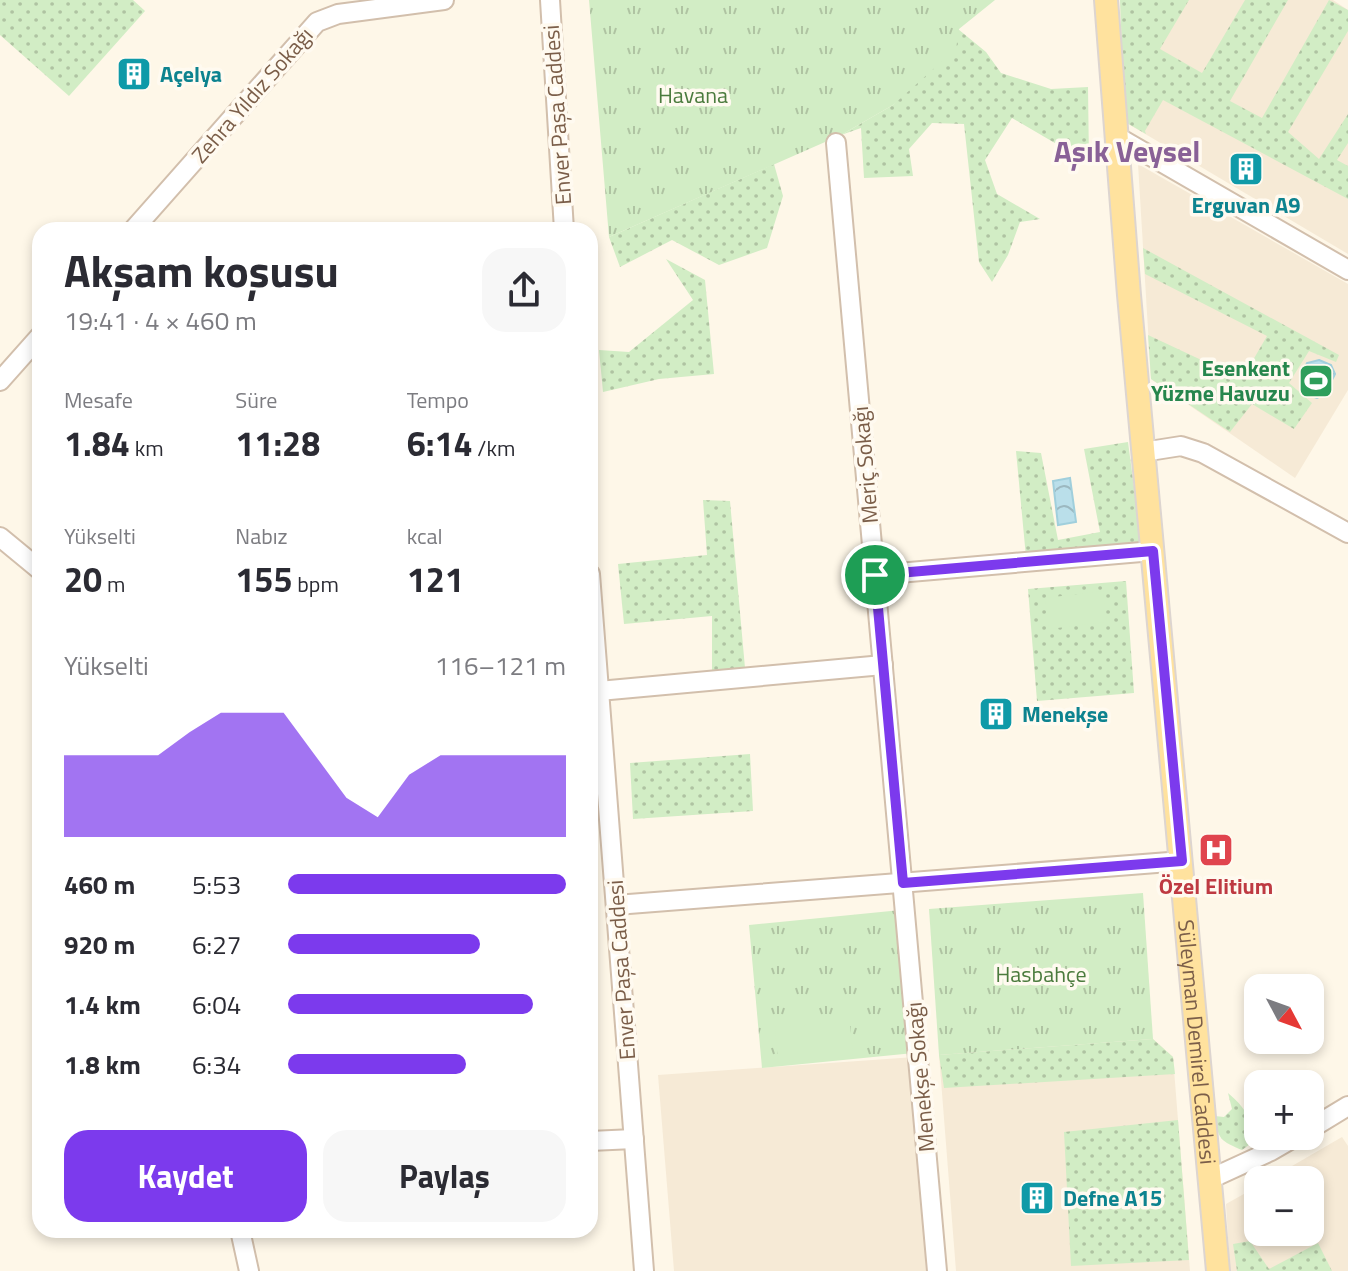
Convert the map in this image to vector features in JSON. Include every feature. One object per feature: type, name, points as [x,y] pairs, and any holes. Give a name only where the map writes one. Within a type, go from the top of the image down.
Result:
[{"type":"main road","name":"Süleyman Demirel Caddesi","points":[[1106,0],[1143,452],[1218,1271]]},
{"type":"street","name":"Zehra Yıldız Sokağı","points":[[140,222],[317,22],[338,14],[444,0]]},
{"type":"street","name":"Enver Paşa Caddesi","points":[[550,0],[564,222]]},
{"type":"street","points":[[1116,136],[1348,270]]},
{"type":"street","name":"Meriç Sokağı","points":[[836,143],[903,883]]},
{"type":"street","points":[[0,381],[32,345]]},
{"type":"street","points":[[1143,452],[1181,446],[1203,453],[1348,533]]},
{"type":"street","points":[[0,537],[32,563]]},
{"type":"street","points":[[875,575],[1153,551]]},
{"type":"street","points":[[599,691],[883,665]]},
{"type":"street","name":"Enver Paşa Caddesi","points":[[598,678],[644,1271]]},
{"type":"street","points":[[616,905],[1182,861]]},
{"type":"street","name":"Menekşe Sokağı","points":[[903,883],[937,1271]]},
{"type":"street","points":[[1324,1121],[1348,1106]]},
{"type":"street","points":[[598,1141],[634,1139]]},
{"type":"street","points":[[1210,1179],[1273,1150]]},
{"type":"street","points":[[242,1238],[249,1271]]},
{"type":"shaded area","points":[[1120,0],[1333,0],[1348,10],[1348,254],[1125,122]]},
{"type":"shaded area","points":[[1138,164],[1348,284],[1348,390],[1295,478],[1151,379]]},
{"type":"shaded area","points":[[1153,1039],[1173,1057],[1190,1271],[956,1271],[939,1055]]},
{"type":"shaded area","points":[[915,1057],[926,1271],[674,1271],[658,1075]]},
{"type":"shaded area","points":[[1342,1137],[1348,1146],[1348,1271],[1230,1271],[1226,1204],[1244,1194],[1244,1246],[1324,1246],[1324,1166],[1292,1166]]},
{"type":"green space","points":[[0,0],[133,0],[145,11],[69,96],[0,35]]},
{"type":"green space","name":"Havana","points":[[589,0],[995,0],[959,29],[956,49],[893,105],[841,135],[609,237]]},
{"type":"green space","points":[[1120,0],[1189,0],[1160,49],[1202,73],[1245,0],[1288,0],[1230,101],[1262,118],[1329,0],[1348,10],[1348,31],[1288,132],[1319,159],[1348,114],[1348,143],[1337,160],[1348,166],[1348,199],[1163,100],[1146,134],[1125,122]]},
{"type":"green space","points":[[958,29],[986,52],[1001,73],[1051,89],[1088,87],[1089,163],[1012,118],[985,160],[997,194],[1040,219],[1020,222],[1008,255],[992,282],[979,262],[964,124],[932,123],[909,149],[913,176],[864,178],[861,128],[841,135],[893,105]]},
{"type":"green space","points":[[774,164],[783,196],[767,248],[719,265],[672,240],[620,267],[609,237]]},
{"type":"green space","points":[[1143,248],[1339,355],[1336,362],[1309,351],[1289,383],[1312,403],[1294,429],[1252,404],[1230,432],[1151,379],[1148,335],[1242,379],[1267,336],[1145,274]]},
{"type":"green space","points":[[666,259],[705,280],[714,374],[659,379],[603,392],[599,350],[629,352],[693,300]]},
{"type":"green space","points":[[1128,442],[1142,547],[1026,557],[1016,451],[1041,453],[1058,540],[1100,532],[1084,449]]},
{"type":"green space","points":[[703,500],[730,501],[745,668],[712,671],[712,616],[624,624],[618,564],[707,555]]},
{"type":"green space","points":[[1126,581],[1134,693],[1037,701],[1028,589]]},
{"type":"green space","points":[[1103,591],[1107,622],[1049,629],[1045,598]]},
{"type":"green space","points":[[750,754],[753,811],[633,819],[630,763]]},
{"type":"green space","name":"Hasbahçe","points":[[1143,893],[1153,1039],[939,1055],[929,909]]},
{"type":"green space","points":[[901,910],[914,1053],[762,1068],[749,925]]},
{"type":"green space","points":[[850,1022],[853,1057],[778,1062],[775,1027]]},
{"type":"green space","points":[[1153,1039],[1173,1057],[1175,1074],[944,1088],[939,1055]]},
{"type":"green space","points":[[1228,1093],[1244,1110],[1242,1150],[1225,1142],[1219,1135],[1215,1116],[1224,1117],[1232,1109]]},
{"type":"green space","points":[[1178,1120],[1189,1260],[1071,1266],[1064,1132]]},
{"type":"green space","points":[[1244,1242],[1244,1246],[1253,1246],[1269,1269],[1312,1246],[1320,1246],[1332,1271],[1237,1271],[1233,1244]]},
{"type":"water","name":"Esenkent Yüzme Havuzu","points":[[1319,360],[1331,365],[1335,374],[1325,394],[1317,398],[1308,395],[1300,379],[1307,363]]},
{"type":"water","points":[[1070,478],[1076,522],[1058,525],[1053,481]]},
{"type":"place","name":"Açelya","points":[[134,74]]},
{"type":"place","name":"Erguvan A9","points":[[1246,169]]},
{"type":"place","name":"Esenkent Yüzme Havuzu","points":[[1316,381]]},
{"type":"place","name":"Menekşe","points":[[996,714]]},
{"type":"place","name":"Özel Elitium","points":[[1216,850]]},
{"type":"place","name":"Defne A15","points":[[1037,1198]]},
{"type":"district","name":"Aşık Veysel","points":[[1127,152]]},
{"type":"route","points":[[1153,551],[1182,861],[903,883],[875,575],[1153,551]]}]
